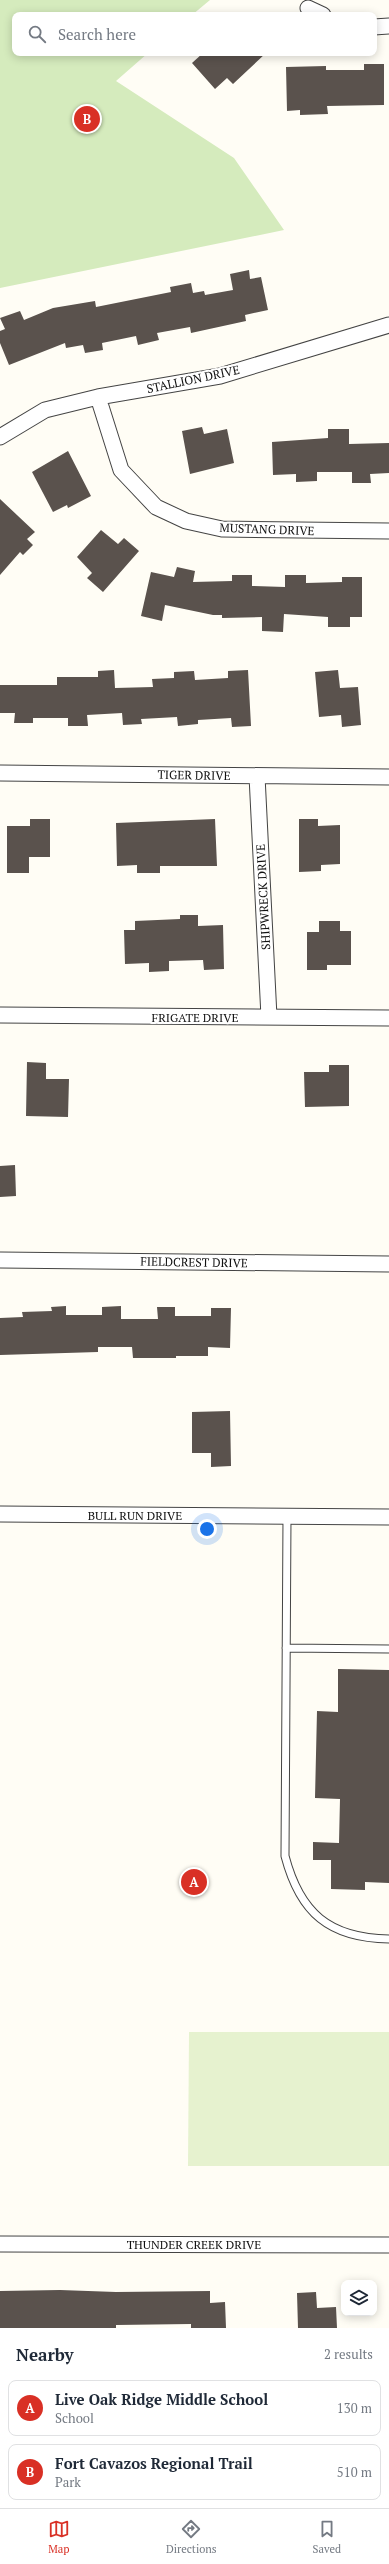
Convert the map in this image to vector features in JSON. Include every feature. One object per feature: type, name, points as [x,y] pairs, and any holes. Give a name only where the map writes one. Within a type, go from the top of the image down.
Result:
[{"type":"street","points":[[308,8],[317,12]]},
{"type":"street","points":[[377,27],[389,26]]},
{"type":"street","name":"STALLION DRIVE","points":[[0,437],[45,410],[98,397],[220,376],[389,325]]},
{"type":"street","name":"MUSTANG DRIVE","points":[[98,397],[121,470],[156,507],[186,521],[222,529],[389,531]]},
{"type":"street","name":"TIGER DRIVE","points":[[0,773],[389,777]]},
{"type":"street","name":"SHIPWRECK DRIVE","points":[[257,776],[269,1017]]},
{"type":"street","name":"FRIGATE DRIVE","points":[[0,1015],[389,1018]]},
{"type":"street","name":"FIELDCREST DRIVE","points":[[0,1260],[389,1264]]},
{"type":"street","name":"BULL RUN DRIVE","points":[[0,1514],[389,1517]]},
{"type":"street","name":"THUNDER CREEK DRIVE","points":[[0,2244],[389,2245]]},
{"type":"lane","points":[[287,1517],[285,1856],[289,1873],[297,1891],[318,1917],[339,1930],[363,1938],[389,1939]]},
{"type":"lane","points":[[286,1648],[389,1649]]},
{"type":"green space","points":[[0,0],[210,0],[196,12],[12,12],[12,56],[145,56],[116,81],[234,158],[284,230],[0,288]]},
{"type":"green space","points":[[189,2032],[389,2032],[389,2166],[188,2166]]},
{"type":"building","points":[[200,56],[263,56],[233,84],[227,78],[215,89],[192,63]]},
{"type":"building","points":[[364,64],[384,64],[384,105],[327,106],[328,114],[300,115],[300,110],[287,111],[286,67],[326,66],[326,70],[364,70]]},
{"type":"building","points":[[249,270],[250,279],[261,277],[268,310],[245,315],[246,321],[191,333],[190,327],[157,333],[159,340],[138,345],[136,336],[102,343],[103,350],[85,353],[83,345],[66,348],[65,343],[9,365],[0,343],[0,331],[5,329],[0,318],[20,311],[24,320],[53,308],[95,301],[96,307],[171,292],[170,287],[191,283],[193,293],[204,291],[205,295],[233,290],[230,274]]},
{"type":"building","points":[[202,427],[204,434],[227,429],[234,463],[190,474],[182,431]]},
{"type":"building","points":[[328,429],[349,429],[349,444],[389,443],[389,473],[370,474],[371,483],[352,483],[352,472],[317,472],[317,481],[296,482],[296,474],[273,475],[272,442],[328,438]]},
{"type":"building","points":[[68,451],[91,496],[68,508],[67,505],[53,512],[32,472]]},
{"type":"building","points":[[0,499],[35,532],[27,539],[33,545],[23,555],[20,552],[0,575]]},
{"type":"building","points":[[101,530],[118,544],[124,538],[139,551],[103,592],[87,578],[92,573],[77,557]]},
{"type":"building","points":[[177,567],[195,571],[193,582],[232,581],[232,575],[252,575],[252,586],[285,587],[285,575],[306,575],[306,583],[342,582],[342,577],[362,577],[362,617],[350,617],[350,627],[328,627],[328,617],[284,614],[283,632],[262,631],[262,617],[222,618],[222,615],[213,615],[165,605],[162,621],[141,616],[151,572],[174,577]]},
{"type":"building","points":[[114,670],[115,688],[153,687],[152,679],[174,678],[174,672],[194,671],[195,680],[228,678],[228,671],[248,670],[251,726],[232,727],[231,718],[198,720],[198,724],[178,726],[177,717],[141,719],[142,724],[123,725],[122,713],[87,715],[88,726],[68,726],[68,718],[33,718],[33,723],[14,723],[15,713],[0,713],[0,685],[57,685],[57,677],[98,677],[98,671]]},
{"type":"building","points":[[338,670],[340,688],[358,687],[361,725],[342,727],[341,715],[319,717],[315,672]]},
{"type":"building","points":[[30,819],[50,819],[50,857],[29,857],[29,873],[7,873],[7,826],[30,826]]},
{"type":"building","points":[[215,819],[217,866],[160,866],[160,873],[137,873],[137,865],[117,866],[116,823]]},
{"type":"building","points":[[299,819],[318,819],[318,826],[340,825],[340,864],[321,865],[321,871],[299,872]]},
{"type":"building","points":[[180,915],[198,915],[198,926],[223,925],[224,969],[204,970],[203,960],[169,961],[169,971],[149,972],[149,963],[125,964],[124,930],[135,930],[135,921],[180,919]]},
{"type":"building","points":[[319,921],[340,921],[340,931],[351,931],[351,965],[327,965],[327,970],[307,970],[307,932],[319,932]]},
{"type":"building","points":[[27,1062],[46,1063],[46,1079],[69,1079],[68,1117],[26,1116]]},
{"type":"building","points":[[329,1065],[349,1065],[349,1106],[305,1107],[304,1072],[329,1072]]},
{"type":"building","points":[[15,1165],[16,1196],[0,1197],[0,1166]]},
{"type":"building","points":[[66,1306],[66,1315],[102,1315],[102,1307],[121,1306],[121,1319],[158,1319],[157,1307],[175,1307],[175,1316],[211,1316],[211,1308],[231,1308],[230,1348],[208,1347],[208,1356],[176,1356],[176,1358],[133,1358],[132,1347],[98,1347],[98,1352],[0,1355],[0,1318],[23,1317],[22,1312],[52,1311],[51,1307]]},
{"type":"building","points":[[230,1411],[231,1466],[211,1467],[211,1453],[192,1453],[192,1412]]},
{"type":"building","points":[[338,1669],[389,1670],[389,1883],[365,1882],[365,1890],[331,1889],[331,1860],[313,1860],[313,1842],[339,1843],[340,1799],[315,1798],[317,1711],[338,1712]]},
{"type":"building","points":[[60,2290],[116,2292],[210,2291],[210,2303],[225,2302],[226,2328],[191,2328],[191,2324],[116,2325],[116,2328],[0,2328],[0,2291]]},
{"type":"building","points":[[316,2292],[317,2308],[336,2307],[337,2328],[298,2328],[297,2293]]},
{"type":"place","name":"Fort Cavazos Regional Trail","points":[[87,119]]},
{"type":"place","name":"Live Oak Ridge Middle School","points":[[194,1882]]}]
